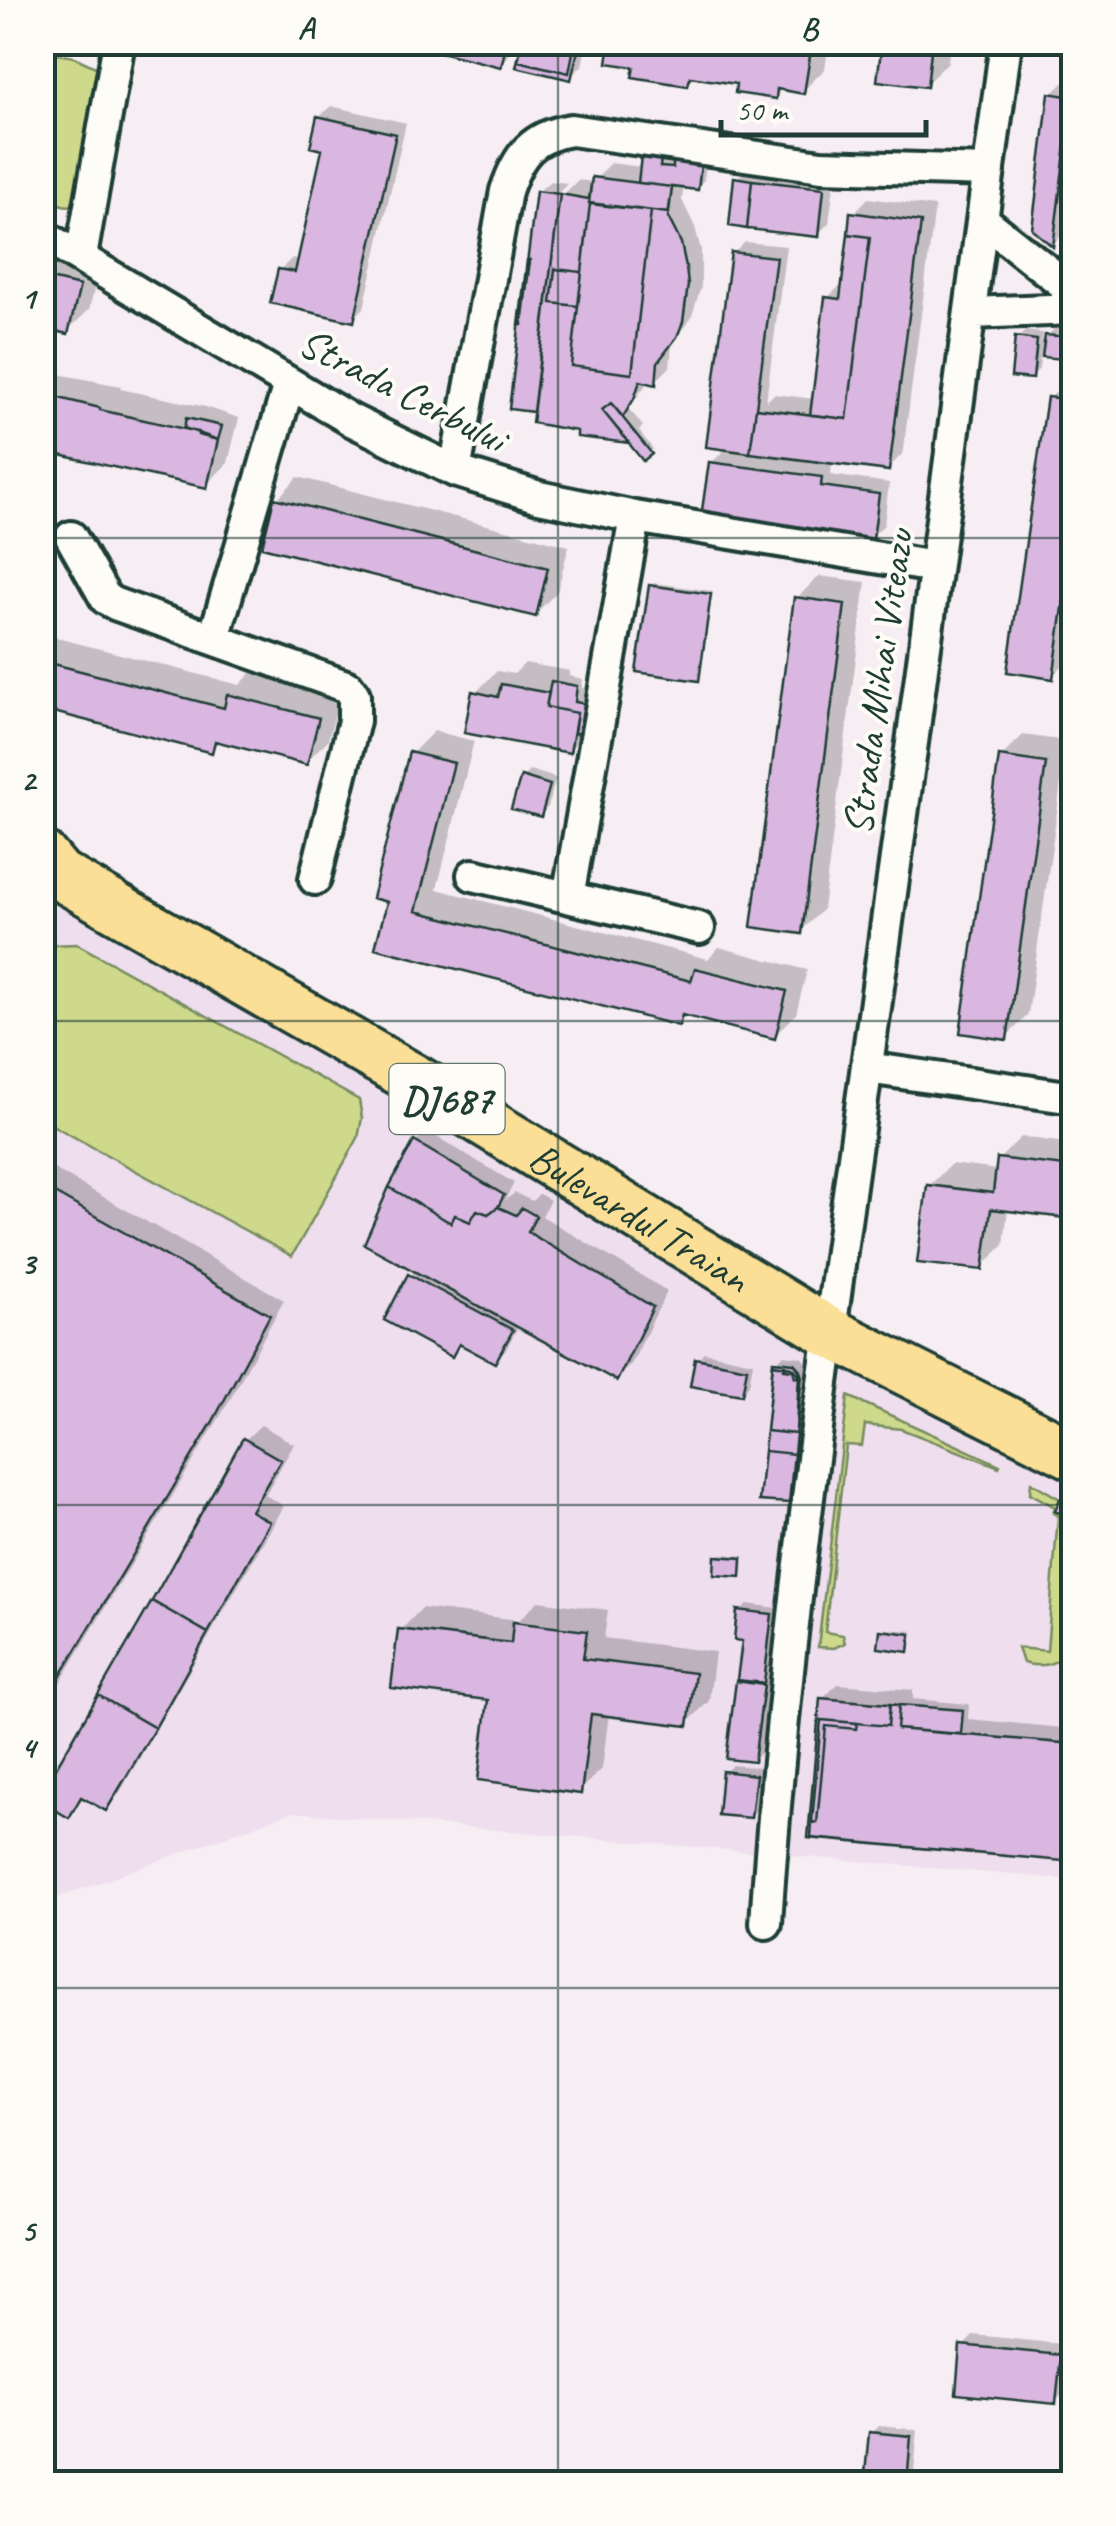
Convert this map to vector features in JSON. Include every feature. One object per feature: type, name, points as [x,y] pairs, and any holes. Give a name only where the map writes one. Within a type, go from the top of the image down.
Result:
[{"type":"main road","name":"Bulevardul Traian","points":[[48,868],[416,1080],[829,1332],[1074,1456]]},
{"type":"street","points":[[81,257],[119,42]]},
{"type":"street","name":"Strada Mihai Viteazu","points":[[766,1923],[796,1598],[829,1332],[1006,42]]},
{"type":"street","points":[[455,471],[506,191],[520,155],[550,133],[571,130],[822,166],[989,171]]},
{"type":"street","points":[[983,220],[1074,292]]},
{"type":"street","name":"Strada Cerbului","points":[[42,235],[351,420],[455,471],[538,497],[636,517],[934,566]]},
{"type":"street","points":[[970,313],[1074,309]]},
{"type":"street","points":[[214,638],[290,384]]},
{"type":"street","points":[[568,898],[636,517]]},
{"type":"street","points":[[71,538],[106,599],[341,683],[354,695],[354,721],[315,878]]},
{"type":"street","points":[[473,875],[699,928]]},
{"type":"street","points":[[867,1068],[1074,1098]]},
{"type":"shaded area","points":[[43,874],[1073,1469],[1073,1880],[292,1812],[43,1903]]},
{"type":"green space","points":[[42,51],[74,57],[102,70],[82,202],[72,206],[43,196]]},
{"type":"green space","points":[[43,927],[46,953],[53,952],[52,945],[77,944],[359,1100],[362,1118],[358,1138],[292,1256],[43,1120]]},
{"type":"green space","points":[[848,1396],[1000,1465],[901,1429],[865,1425],[862,1446],[846,1445],[825,1632],[843,1635],[845,1643],[834,1648],[818,1647]]},
{"type":"green space","points":[[1031,1482],[1060,1499],[1055,1511],[1070,1518],[1063,1656],[1039,1665],[1023,1663],[1018,1648],[1047,1651],[1058,1516],[1053,1513],[1055,1507],[1030,1493]]},
{"type":"building","points":[[400,42],[507,42],[501,67]]},
{"type":"building","points":[[522,42],[575,42],[569,73],[518,61]]},
{"type":"building","points":[[522,42],[575,42],[569,73],[518,61]]},
{"type":"building","points":[[522,42],[580,42],[571,80],[516,67]]},
{"type":"building","points":[[610,42],[765,42],[811,50],[804,94],[777,89],[776,99],[735,93],[736,84],[690,77],[688,86],[632,77],[634,67],[607,63]]},
{"type":"building","points":[[882,42],[932,42],[927,87],[877,81]]},
{"type":"building","points":[[1049,93],[1072,97],[1053,247],[1032,229]]},
{"type":"building","points":[[317,116],[396,134],[354,322],[270,303],[278,269],[295,272],[322,150],[310,147]]},
{"type":"building","points":[[641,156],[661,159],[660,167],[673,168],[673,161],[701,164],[698,190],[638,183]]},
{"type":"building","points":[[592,177],[672,187],[668,217],[681,243],[686,267],[683,322],[658,362],[656,385],[640,381],[623,417],[611,403],[602,410],[629,443],[577,437],[577,431],[532,423],[560,194],[589,199]]},
{"type":"building","points":[[592,177],[672,187],[669,213],[589,203]]},
{"type":"building","points":[[734,177],[752,180],[747,229],[729,226]]},
{"type":"building","points":[[752,180],[824,188],[819,237],[747,229]]},
{"type":"building","points":[[536,191],[560,194],[533,412],[509,409]]},
{"type":"building","points":[[590,204],[651,211],[632,374],[571,366]]},
{"type":"building","points":[[850,212],[921,222],[889,471],[750,453],[756,408],[847,419],[870,237],[848,234]]},
{"type":"building","points":[[848,234],[870,237],[847,419],[810,415],[825,297],[840,299]]},
{"type":"building","points":[[731,252],[776,257],[750,453],[706,447]]},
{"type":"building","points":[[527,260],[530,260],[519,325]]},
{"type":"building","points":[[555,269],[582,272],[578,306],[551,303]]},
{"type":"building","points":[[42,277],[80,286],[68,334],[42,328]]},
{"type":"building","points":[[1069,333],[1074,334],[1074,360],[1042,357],[1045,335],[1069,337]]},
{"type":"building","points":[[1015,337],[1037,340],[1033,379],[1011,377]]},
{"type":"building","points":[[51,396],[218,440],[207,488],[42,451],[42,397]]},
{"type":"building","points":[[1047,397],[1074,400],[1074,529],[1053,679],[1007,672]]},
{"type":"building","points":[[611,403],[652,454],[643,461],[602,410]]},
{"type":"building","points":[[186,418],[222,426],[218,440],[184,428]]},
{"type":"building","points":[[709,462],[822,477],[821,486],[879,494],[873,539],[701,517]]},
{"type":"building","points":[[274,498],[548,568],[536,617],[262,547]]},
{"type":"building","points":[[649,585],[711,594],[699,681],[636,672]]},
{"type":"building","points":[[794,597],[845,604],[802,934],[751,927]]},
{"type":"building","points":[[42,661],[224,708],[227,694],[319,718],[307,765],[215,741],[212,753],[42,709]]},
{"type":"building","points":[[551,681],[577,686],[575,702],[587,704],[581,734],[574,733],[577,713],[546,707]]},
{"type":"building","points":[[501,684],[549,693],[546,707],[577,713],[570,753],[464,733],[472,691],[498,697]]},
{"type":"building","points":[[409,752],[454,763],[416,911],[691,981],[695,968],[787,991],[775,1039],[682,1015],[679,1026],[375,948],[387,902],[372,898]]},
{"type":"building","points":[[999,756],[1046,763],[1007,1040],[960,1033]]},
{"type":"building","points":[[521,776],[550,785],[541,817],[511,809]]},
{"type":"building","points":[[414,1141],[504,1195],[498,1207],[488,1214],[477,1210],[470,1222],[455,1215],[451,1223],[389,1187]]},
{"type":"building","points":[[997,1158],[1074,1167],[1074,1219],[991,1209],[983,1270],[917,1263],[927,1185],[993,1193]]},
{"type":"building","points":[[42,1186],[270,1315],[212,1423],[42,1707]]},
{"type":"building","points":[[389,1187],[451,1223],[455,1215],[470,1222],[477,1210],[488,1214],[498,1207],[516,1215],[522,1208],[536,1216],[528,1232],[653,1307],[617,1381],[364,1244]]},
{"type":"building","points":[[408,1274],[513,1330],[495,1363],[459,1344],[452,1357],[384,1320]]},
{"type":"building","points":[[695,1358],[747,1368],[742,1395],[690,1386]]},
{"type":"building","points":[[773,1361],[785,1362],[784,1369],[793,1370],[795,1377],[801,1378],[796,1434],[766,1431]]},
{"type":"building","points":[[773,1361],[794,1363],[802,1374],[794,1454],[764,1451]]},
{"type":"building","points":[[773,1361],[794,1363],[801,1371],[796,1431],[799,1374],[792,1367]]},
{"type":"building","points":[[773,1361],[794,1363],[801,1371],[796,1434],[766,1431]]},
{"type":"building","points":[[773,1364],[792,1367],[799,1374],[796,1434],[766,1431]]},
{"type":"building","points":[[766,1431],[796,1434],[789,1503],[759,1501]]},
{"type":"building","points":[[243,1438],[281,1460],[251,1511],[270,1522],[208,1633],[152,1601]]},
{"type":"building","points":[[1060,1499],[1074,1504],[1074,1519],[1055,1511]]},
{"type":"building","points":[[715,1556],[742,1558],[741,1577],[714,1575]]},
{"type":"building","points":[[152,1601],[208,1633],[155,1728],[98,1695]]},
{"type":"building","points":[[737,1610],[772,1614],[764,1683],[737,1680],[742,1641],[734,1640]]},
{"type":"building","points":[[513,1622],[587,1631],[583,1659],[695,1673],[688,1726],[591,1714],[581,1794],[478,1780],[488,1700],[391,1688],[398,1629],[511,1643]]},
{"type":"building","points":[[880,1630],[911,1634],[909,1652],[878,1648]]},
{"type":"building","points":[[736,1681],[764,1685],[754,1762],[726,1759]]},
{"type":"building","points":[[98,1695],[155,1728],[106,1811],[81,1797],[69,1818],[42,1802],[42,1792]]},
{"type":"building","points":[[820,1698],[899,1705],[897,1729],[1074,1744],[1074,1862],[808,1838]]},
{"type":"building","points":[[890,1704],[899,1705],[897,1729],[1074,1744],[1074,1862],[811,1838],[812,1822],[817,1823],[826,1726],[888,1726]]},
{"type":"building","points":[[899,1705],[963,1710],[961,1734],[897,1729]]},
{"type":"building","points":[[899,1705],[963,1710],[961,1734],[897,1729]]},
{"type":"building","points":[[821,1720],[857,1723],[856,1729],[826,1726],[817,1823],[812,1822]]},
{"type":"building","points":[[722,1771],[756,1775],[751,1818],[718,1815]]},
{"type":"building","points":[[960,2345],[1061,2355],[1056,2404],[956,2394]]},
{"type":"building","points":[[869,2432],[911,2436],[907,2484],[864,2484]]},
{"type":"building","points":[[756,2477],[820,2481],[820,2484],[756,2484]]}]
